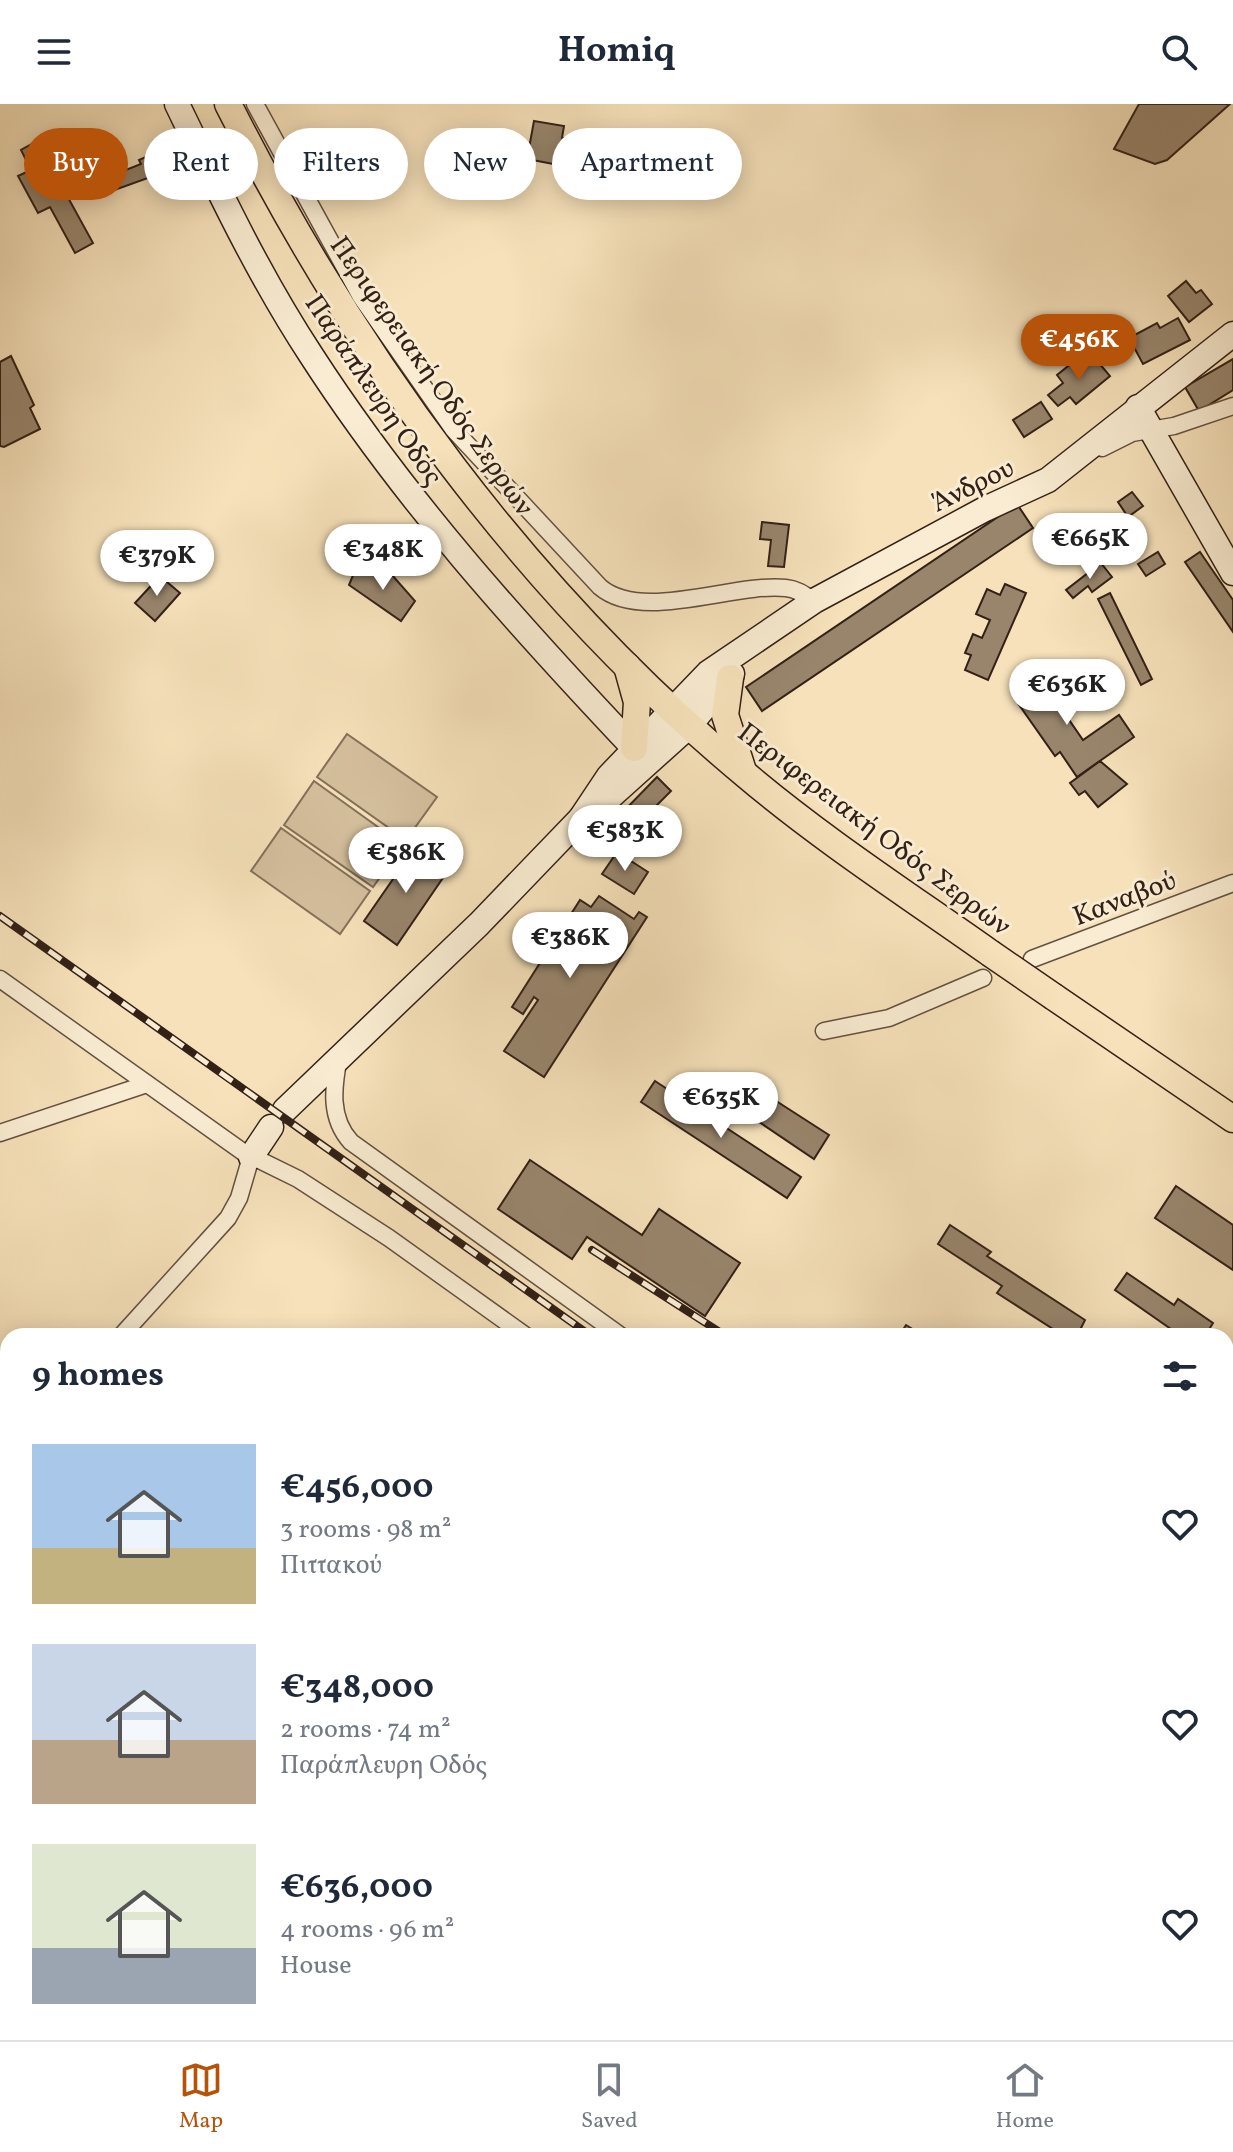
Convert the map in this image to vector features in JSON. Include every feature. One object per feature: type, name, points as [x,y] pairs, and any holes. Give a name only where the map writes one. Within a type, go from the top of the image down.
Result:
[{"type":"main road","name":"Περιφερειακή Οδός Σερρών","points":[[228,104],[280,208],[342,309],[410,407],[497,524],[627,666],[744,774],[987,966],[1054,997],[1233,1119]]},
{"type":"main road","points":[[627,666],[637,702],[634,748]]},
{"type":"main road","points":[[730,678],[725,715],[744,774]]},
{"type":"street","name":"Παράπλευρη Οδός","points":[[177,104],[263,275],[310,355],[404,488],[473,573],[634,748]]},
{"type":"street","points":[[255,104],[361,297],[445,417],[600,587],[617,598],[658,601],[786,588],[814,601]]},
{"type":"street","points":[[1048,480],[1233,334]]},
{"type":"street","name":"Άνδρου","points":[[680,717],[708,673],[814,601],[985,509],[1048,480],[1122,437],[1174,426],[1233,406]]},
{"type":"street","points":[[1138,407],[1233,573]]},
{"type":"street","points":[[581,818],[601,787],[634,748],[730,678],[751,646]]},
{"type":"street","points":[[128,1328],[231,1214],[251,1157],[278,1119],[340,1055],[479,924],[581,818],[610,797],[680,717]]},
{"type":"street","name":"Καναβού","points":[[1032,959],[1233,883]]},
{"type":"street","points":[[824,1031],[889,1018],[987,966]]},
{"type":"street","points":[[0,979],[251,1157],[298,1179],[389,1238],[515,1328]]},
{"type":"street","points":[[340,1055],[334,1105],[341,1131],[351,1142],[610,1328]]},
{"type":"street","points":[[0,1133],[147,1084]]},
{"type":"shaded area","points":[[347,734],[437,797],[406,840],[317,777]]},
{"type":"shaded area","points":[[314,781],[403,845],[373,887],[284,825]]},
{"type":"shaded area","points":[[281,828],[370,891],[340,934],[251,871]]},
{"type":"building","points":[[1139,104],[1230,104],[1167,160],[1155,164],[1114,149]]},
{"type":"building","points":[[534,121],[564,126],[552,128],[552,164],[536,161],[536,128],[533,128]]},
{"type":"building","points":[[144,158],[144,179],[128,185],[128,169],[141,164],[139,160]]},
{"type":"building","points":[[24,173],[24,187],[18,176]]},
{"type":"building","points":[[31,200],[69,200],[93,243],[75,253],[50,207],[38,213]]},
{"type":"building","points":[[1186,281],[1196,293],[1201,290],[1212,304],[1189,322],[1168,296]]},
{"type":"building","points":[[1178,318],[1190,340],[1143,364],[1129,338],[1157,323],[1160,328]]},
{"type":"building","points":[[11,356],[34,405],[30,408],[40,429],[4,447],[0,446],[0,362]]},
{"type":"building","points":[[1093,356],[1110,376],[1076,404],[1070,397],[1058,406],[1048,395],[1063,383],[1057,375],[1072,363],[1077,369]]},
{"type":"building","points":[[1233,359],[1233,390],[1199,411],[1185,387]]},
{"type":"building","points":[[1041,402],[1052,419],[1024,437],[1013,420]]},
{"type":"building","points":[[1132,492],[1143,506],[1128,517],[1118,502]]},
{"type":"building","points":[[1017,504],[1033,528],[762,711],[746,687]]},
{"type":"building","points":[[762,522],[789,525],[784,567],[768,566],[771,540],[760,539]]},
{"type":"building","points":[[1158,552],[1165,564],[1146,576],[1138,564]]},
{"type":"building","points":[[1200,552],[1233,600],[1233,632],[1185,562]]},
{"type":"building","points":[[1101,563],[1112,577],[1092,592],[1088,586],[1073,598],[1066,590]]},
{"type":"building","points":[[356,568],[392,575],[415,601],[401,621],[349,585]]},
{"type":"building","points":[[160,576],[180,593],[155,621],[135,603]]},
{"type":"building","points":[[1005,584],[1026,593],[988,680],[965,670],[971,655],[965,653],[973,634],[982,638],[990,620],[976,614],[987,589],[1000,595]]},
{"type":"building","points":[[1110,593],[1152,679],[1141,685],[1098,599]]},
{"type":"building","points":[[1032,666],[1083,740],[1119,715],[1134,737],[1077,777],[1060,752],[1055,756],[1015,699],[1025,692],[1015,678]]},
{"type":"building","points":[[1100,761],[1127,784],[1098,807],[1085,791],[1079,795],[1070,783]]},
{"type":"building","points":[[657,777],[671,791],[631,831],[617,818]]},
{"type":"building","points":[[416,846],[449,869],[397,945],[364,921]]},
{"type":"building","points":[[617,852],[648,872],[634,894],[602,874]]},
{"type":"building","points":[[599,896],[634,919],[639,912],[647,917],[544,1077],[504,1051],[538,1000],[534,997],[523,1014],[512,1007],[580,900],[591,907]]},
{"type":"building","points":[[742,1079],[829,1135],[814,1159],[728,1101]]},
{"type":"building","points":[[655,1081],[801,1177],[787,1198],[641,1102]]},
{"type":"building","points":[[530,1160],[642,1235],[659,1209],[740,1263],[705,1316],[587,1237],[572,1259],[498,1209]]},
{"type":"building","points":[[1176,1186],[1233,1225],[1233,1270],[1155,1218]]},
{"type":"building","points":[[950,1225],[991,1252],[987,1256],[1085,1320],[1081,1328],[1052,1328],[997,1293],[1002,1286],[938,1244]]},
{"type":"building","points":[[1127,1273],[1174,1305],[1178,1299],[1213,1323],[1210,1328],[1170,1328],[1115,1290]]},
{"type":"railway","points":[[0,916],[580,1328]]},
{"type":"railway","points":[[592,1250],[714,1328]]}]
